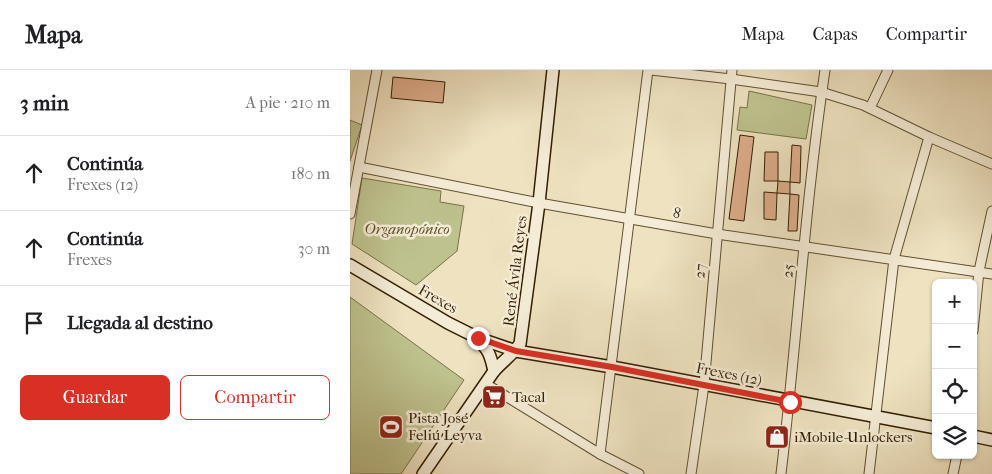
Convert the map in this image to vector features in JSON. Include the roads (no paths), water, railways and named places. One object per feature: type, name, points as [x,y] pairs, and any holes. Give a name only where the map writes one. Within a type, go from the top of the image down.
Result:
[{"type":"main road","name":"René Ávila Reyes","points":[[516,351],[520,344],[539,203],[553,70]]},
{"type":"main road","name":"Frexes","points":[[350,264],[463,331],[516,351]]},
{"type":"main road","points":[[463,331],[485,345],[491,357],[494,371]]},
{"type":"main road","name":"Frexes (12)","points":[[516,351],[612,367],[932,427]]},
{"type":"main road","points":[[423,474],[494,371],[507,357],[516,351]]},
{"type":"main road","points":[[977,437],[992,440]]},
{"type":"street","points":[[350,214],[377,70]]},
{"type":"street","points":[[600,454],[650,70],[731,74],[821,92],[870,108],[929,137],[992,164]]},
{"type":"street","name":"25","points":[[781,474],[790,402],[804,247],[825,70]]},
{"type":"street","points":[[870,108],[888,70]]},
{"type":"street","name":"27","points":[[690,474],[704,385],[731,74]]},
{"type":"street","points":[[869,474],[894,259],[929,137]]},
{"type":"street","name":"8","points":[[359,167],[539,203],[717,234],[992,274]]},
{"type":"street","points":[[974,324],[979,271],[992,211]]},
{"type":"street","points":[[486,384],[600,454],[638,474]]},
{"type":"street","points":[[952,474],[956,459]]},
{"type":"place","name":"Tacal","points":[[494,397]]},
{"type":"place","name":"Pista José Feliú Leyva","points":[[391,427]]},
{"type":"place","name":"iMobile-Unlockers","points":[[777,437]]},
{"type":"park label","name":"Organopónico","points":[[407,229]]}]
